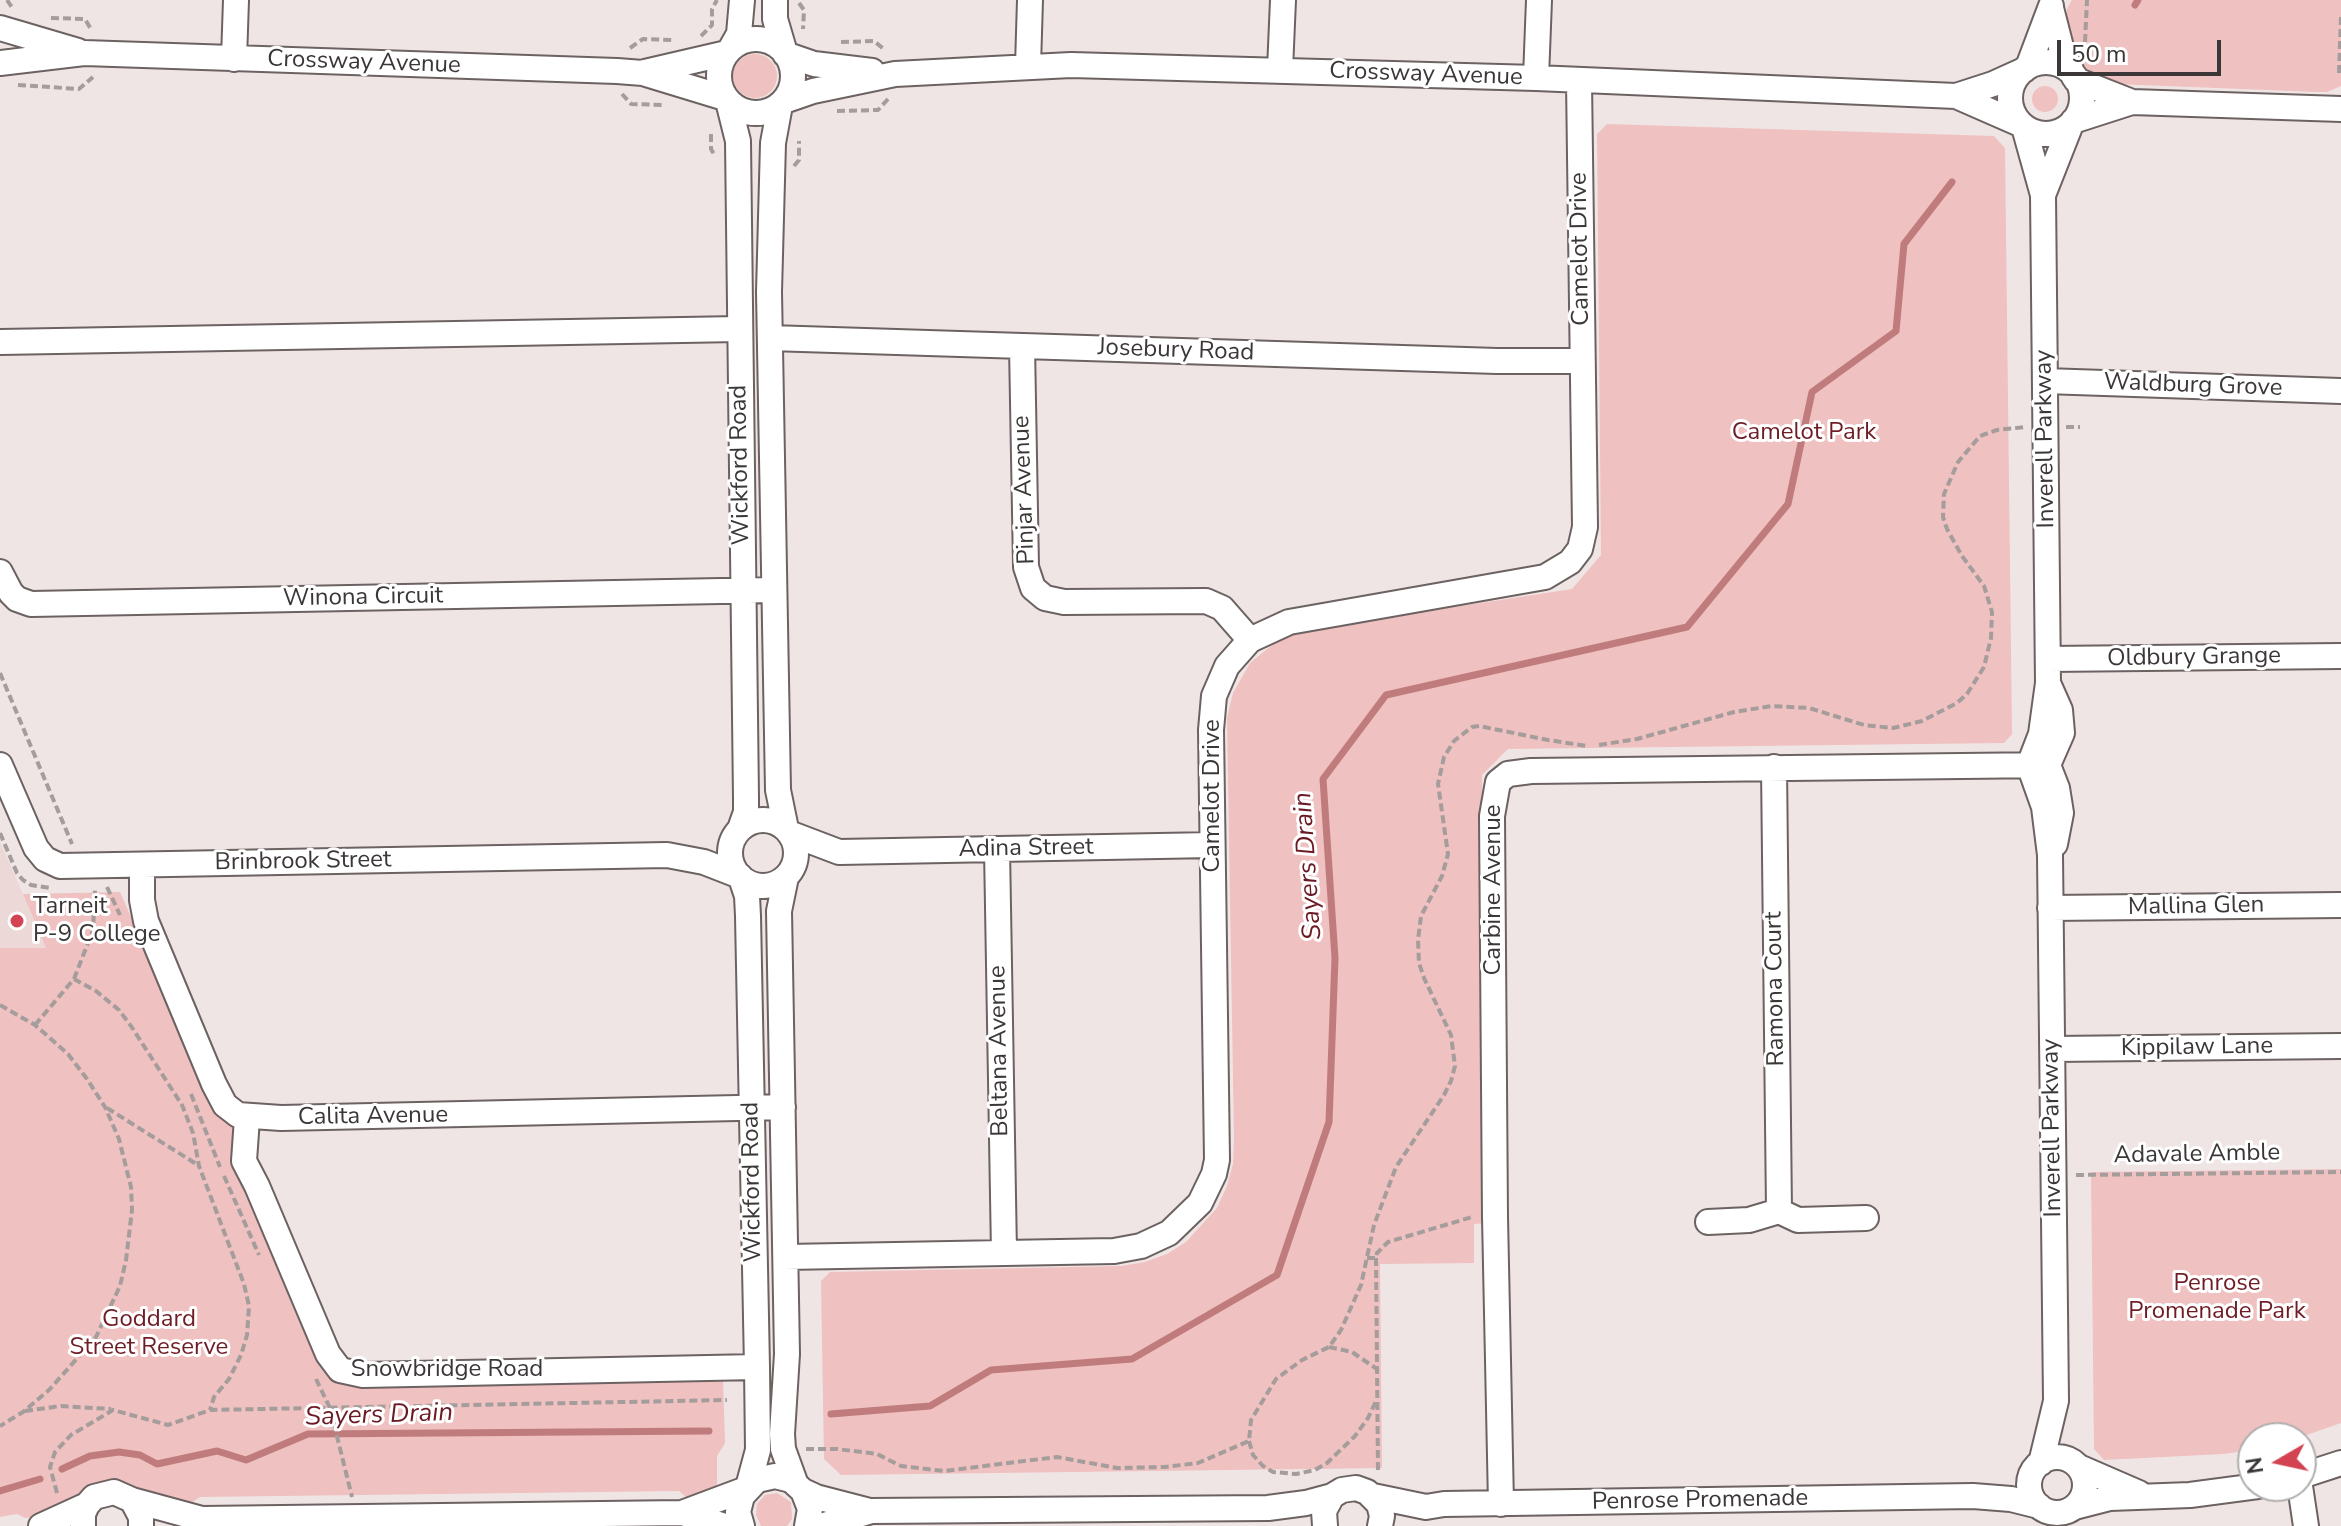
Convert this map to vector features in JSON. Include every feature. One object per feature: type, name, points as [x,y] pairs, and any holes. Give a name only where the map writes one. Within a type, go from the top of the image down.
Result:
[{"type":"street","points":[[234,59],[236,0]]},
{"type":"street","points":[[742,0],[739,34],[719,72],[719,82],[727,99],[738,109],[755,114],[772,110],[782,103],[791,90],[791,48],[775,19],[775,0]]},
{"type":"street","points":[[1028,66],[1030,0]]},
{"type":"street","points":[[1280,70],[1283,0]]},
{"type":"street","points":[[1536,78],[1539,0]]},
{"type":"street","points":[[2051,4],[2026,68],[2011,90],[2013,114],[2022,125],[2048,134],[2072,122],[2132,102],[2341,109]]},
{"type":"street","points":[[2051,4],[2061,47],[2081,101],[2072,122]]},
{"type":"street","points":[[0,29],[4,42],[3,69]]},
{"type":"street","name":"Crossway Avenue","points":[[0,29],[84,53]]},
{"type":"street","points":[[729,51],[744,41],[759,39],[791,48]]},
{"type":"street","name":"Crossway Avenue","points":[[791,48],[814,64],[895,74]]},
{"type":"street","name":"Crossway Avenue","points":[[643,73],[729,51]]},
{"type":"street","name":"Crossway Avenue","points":[[3,69],[84,53],[643,73],[727,99]]},
{"type":"street","points":[[2026,68],[2038,63],[2058,65],[2075,78],[2132,102]]},
{"type":"street","name":"Crossway Avenue","points":[[782,103],[813,91],[895,74],[1028,66],[1536,78],[1956,96],[1993,84],[2026,68]]},
{"type":"street","name":"Camelot Drive","points":[[786,1257],[1114,1251],[1141,1246],[1179,1226],[1200,1203],[1217,1160],[1211,730],[1214,696],[1227,666],[1250,640],[1289,622],[1545,577],[1570,562],[1580,549],[1585,527],[1579,81]]},
{"type":"street","name":"Crossway Avenue","points":[[1956,96],[2022,125]]},
{"type":"street","name":"Wickford Road","points":[[727,99],[738,141],[746,798],[746,812],[738,832]]},
{"type":"street","name":"Wickford Road","points":[[782,103],[773,143],[770,190],[770,338],[778,790],[788,831]]},
{"type":"street","name":"Inverell Parkway","points":[[2043,195],[2072,122]]},
{"type":"street","name":"Inverell Parkway","points":[[2022,125],[2043,195],[2048,671],[2039,765],[2050,855],[2053,1049],[2056,1401],[2037,1466]]},
{"type":"street","points":[[0,342],[739,329]]},
{"type":"street","name":"Josebury Road","points":[[770,338],[1497,361],[1582,361]]},
{"type":"street","name":"Pinjar Avenue","points":[[1022,346],[1026,567],[1033,588],[1045,598],[1064,602],[1206,601],[1222,608],[1250,640]]},
{"type":"street","name":"Waldburg Grove","points":[[2045,381],[2341,391]]},
{"type":"street","name":"Winona Circuit","points":[[0,572],[11,593],[31,604],[774,590]]},
{"type":"street","name":"Oldbury Grange","points":[[2048,671],[2341,656]]},
{"type":"street","name":"Brinbrook Street","points":[[0,765],[40,854],[52,864],[82,866],[667,855],[704,862],[740,877]]},
{"type":"street","name":"Carbine Avenue","points":[[1501,1504],[1492,816],[1498,782],[1508,774],[1531,771],[2039,765]]},
{"type":"street","name":"Ramona Court","points":[[1774,767],[1779,1211]]},
{"type":"street","points":[[758,820],[778,823],[788,831],[796,854],[787,876],[769,885],[750,883],[740,877],[731,856],[738,832],[758,820]]},
{"type":"street","name":"Adina Street","points":[[788,831],[839,852],[1212,845]]},
{"type":"street","name":"Brinbrook Street","points":[[667,855],[738,832]]},
{"type":"street","name":"Beltana Avenue","points":[[997,849],[1004,1253]]},
{"type":"street","name":"Adina Street","points":[[787,876],[839,852]]},
{"type":"street","points":[[142,865],[142,900],[146,921],[214,1084],[225,1105],[238,1115],[258,1118]]},
{"type":"street","name":"Wickford Road","points":[[787,876],[779,911],[787,1372],[782,1434],[783,1449],[810,1509],[807,1526]]},
{"type":"street","name":"Wickford Road","points":[[740,877],[747,896],[748,916],[758,1450],[739,1507],[742,1526]]},
{"type":"street","name":"Mallina Glen","points":[[2050,908],[2341,905]]},
{"type":"street","name":"Kippilaw Lane","points":[[2053,1049],[2341,1046]]},
{"type":"street","name":"Calita Avenue","points":[[258,1118],[783,1107]]},
{"type":"street","name":"Snowbridge Road","points":[[258,1118],[244,1161],[328,1354],[335,1366],[345,1372],[363,1375],[757,1367]]},
{"type":"street","points":[[1708,1222],[1749,1220],[1779,1211],[1798,1220],[1866,1218]]},
{"type":"street","name":"Inverell Parkway","points":[[2056,1401],[2077,1466]]},
{"type":"street","points":[[2143,1495],[2062,1457],[2037,1466],[2029,1485],[2033,1500],[2053,1513],[2110,1498],[2190,1495],[2237,1489]]},
{"type":"street","points":[[2317,1471],[2341,1463]]},
{"type":"street","name":"Penrose Promenade","points":[[1973,1496],[2037,1466]]},
{"type":"street","points":[[2075,1507],[2084,1493],[2083,1475],[2077,1466]]},
{"type":"street","points":[[682,1513],[747,1488],[769,1476],[783,1477],[816,1497],[870,1511],[1147,1517],[1268,1508],[1332,1496]]},
{"type":"street","name":"Penrose Promenade","points":[[1332,1496],[1350,1488],[1426,1507],[1501,1504],[1634,1514],[1973,1496],[2011,1499],[2039,1506]]},
{"type":"street","points":[[41,1526],[85,1515],[104,1493],[114,1492],[191,1522],[682,1513],[725,1526]]},
{"type":"street","points":[[1325,1526],[1324,1511],[1332,1496]]},
{"type":"street","points":[[1373,1496],[1381,1510],[1380,1526]]},
{"type":"street","points":[[132,1500],[141,1517],[141,1526]]},
{"type":"street","points":[[2302,1502],[2306,1526]]},
{"type":"street","name":"Penrose Promenade","points":[[1390,1526],[1426,1507]]},
{"type":"street","points":[[1268,1508],[1315,1526]]},
{"type":"street","points":[[821,1526],[870,1511]]},
{"type":"path","points":[[695,41],[712,25],[712,9],[717,0]]},
{"type":"path","points":[[791,48],[804,10],[797,0]]},
{"type":"path","points":[[2085,47],[2087,0]]},
{"type":"path","points":[[2339,73],[2341,17]]},
{"type":"path","points":[[643,39],[682,41]]},
{"type":"path","points":[[838,42],[874,41]]},
{"type":"path","points":[[3,69],[79,89]]},
{"type":"path","points":[[631,104],[676,106]]},
{"type":"path","points":[[828,111],[878,110]]},
{"type":"path","points":[[711,123],[711,149]]},
{"type":"path","points":[[0,673],[82,866]]},
{"type":"path","points":[[35,1025],[74,979],[93,930],[95,889]]},
{"type":"path","points":[[74,979],[108,1000],[131,1026],[182,1105],[193,1133],[199,1166],[247,1294],[247,1335],[241,1355],[229,1379],[214,1397],[210,1410]]},
{"type":"path","points":[[0,1005],[35,1025],[68,1054],[105,1107],[119,1139],[131,1187],[130,1234],[120,1286],[96,1337],[58,1381],[23,1412],[0,1426]]},
{"type":"path","points":[[105,1107],[199,1166]]},
{"type":"path","name":"Adavale Amble","points":[[2054,1175],[2341,1172]]},
{"type":"path","points":[[1378,1471],[1377,1253],[1388,1242],[1467,1217],[1495,1217]]},
{"type":"path","points":[[1367,1258],[1376,1258]]},
{"type":"path","points":[[1329,1347],[1352,1352],[1377,1369]]},
{"type":"path","points":[[23,1412],[61,1406],[113,1410],[168,1425],[210,1410],[727,1400]]},
{"type":"path","points":[[1249,1441],[1253,1455],[1273,1472],[1296,1474],[1315,1470],[1327,1463],[1355,1436],[1377,1400]]},
{"type":"path","points":[[58,1496],[50,1467],[55,1452],[71,1435],[113,1410]]},
{"type":"shaded area","name":"Tarneit P-9 College","points":[[0,842],[23,894],[46,948],[0,948]]},
{"type":"green space","points":[[2072,0],[2341,0],[2341,86],[2318,92],[2115,84],[2084,70],[2066,31],[2067,9]]},
{"type":"green space","points":[[755,54],[771,60],[777,76],[771,92],[755,98],[739,92],[733,76],[739,60]]},
{"type":"green space","points":[[2045,86],[2054,90],[2058,99],[2054,108],[2045,112],[2036,108],[2032,99],[2036,90]]},
{"type":"green space","name":"Camelot Park","points":[[1607,124],[1994,136],[2005,148],[2012,734],[2004,743],[1508,749],[1482,775],[1487,1223],[1474,1224],[1474,1263],[1380,1264],[1382,1468],[841,1475],[824,1459],[821,1281],[830,1272],[1121,1266],[1167,1254],[1186,1242],[1217,1208],[1233,1164],[1234,1139],[1227,718],[1233,693],[1250,663],[1277,641],[1305,630],[1572,589],[1601,555],[1597,134]]},
{"type":"green space","name":"Goddard Street Reserve","points":[[120,892],[215,1108],[236,1131],[322,1364],[723,1378],[725,1443],[717,1456],[717,1494],[688,1499],[679,1491],[200,1497],[188,1505],[151,1499],[131,1486],[113,1481],[97,1483],[50,1515],[0,1517],[0,948],[46,948],[23,894]]},
{"type":"green space","name":"Penrose Promenade Park","points":[[2341,1169],[2341,1423],[2317,1431],[2317,1422],[2237,1422],[2237,1452],[2104,1460],[2094,1449],[2091,1172]]},
{"type":"green space","points":[[777,1493],[791,1502],[792,1519],[787,1526],[761,1526],[756,1515],[757,1504],[765,1495]]},
{"type":"waterway","name":"Sayers Drain","points":[[2135,5],[2138,0]]},
{"type":"waterway","name":"Sayers Drain","points":[[831,1414],[930,1406],[991,1370],[1132,1359],[1277,1275],[1329,1122],[1335,958],[1323,779],[1386,695],[1687,627],[1788,504],[1812,392],[1896,331],[1904,244],[1952,182]]},
{"type":"waterway","name":"Sayers Drain","points":[[62,1469],[90,1456],[119,1452],[140,1455],[157,1464],[217,1451],[246,1460],[308,1434],[709,1431]]},
{"type":"waterway","name":"Sayers Drain","points":[[0,1491],[40,1479]]},
{"type":"place","name":"Tarneit P-9 College","points":[[17,921]]}]
